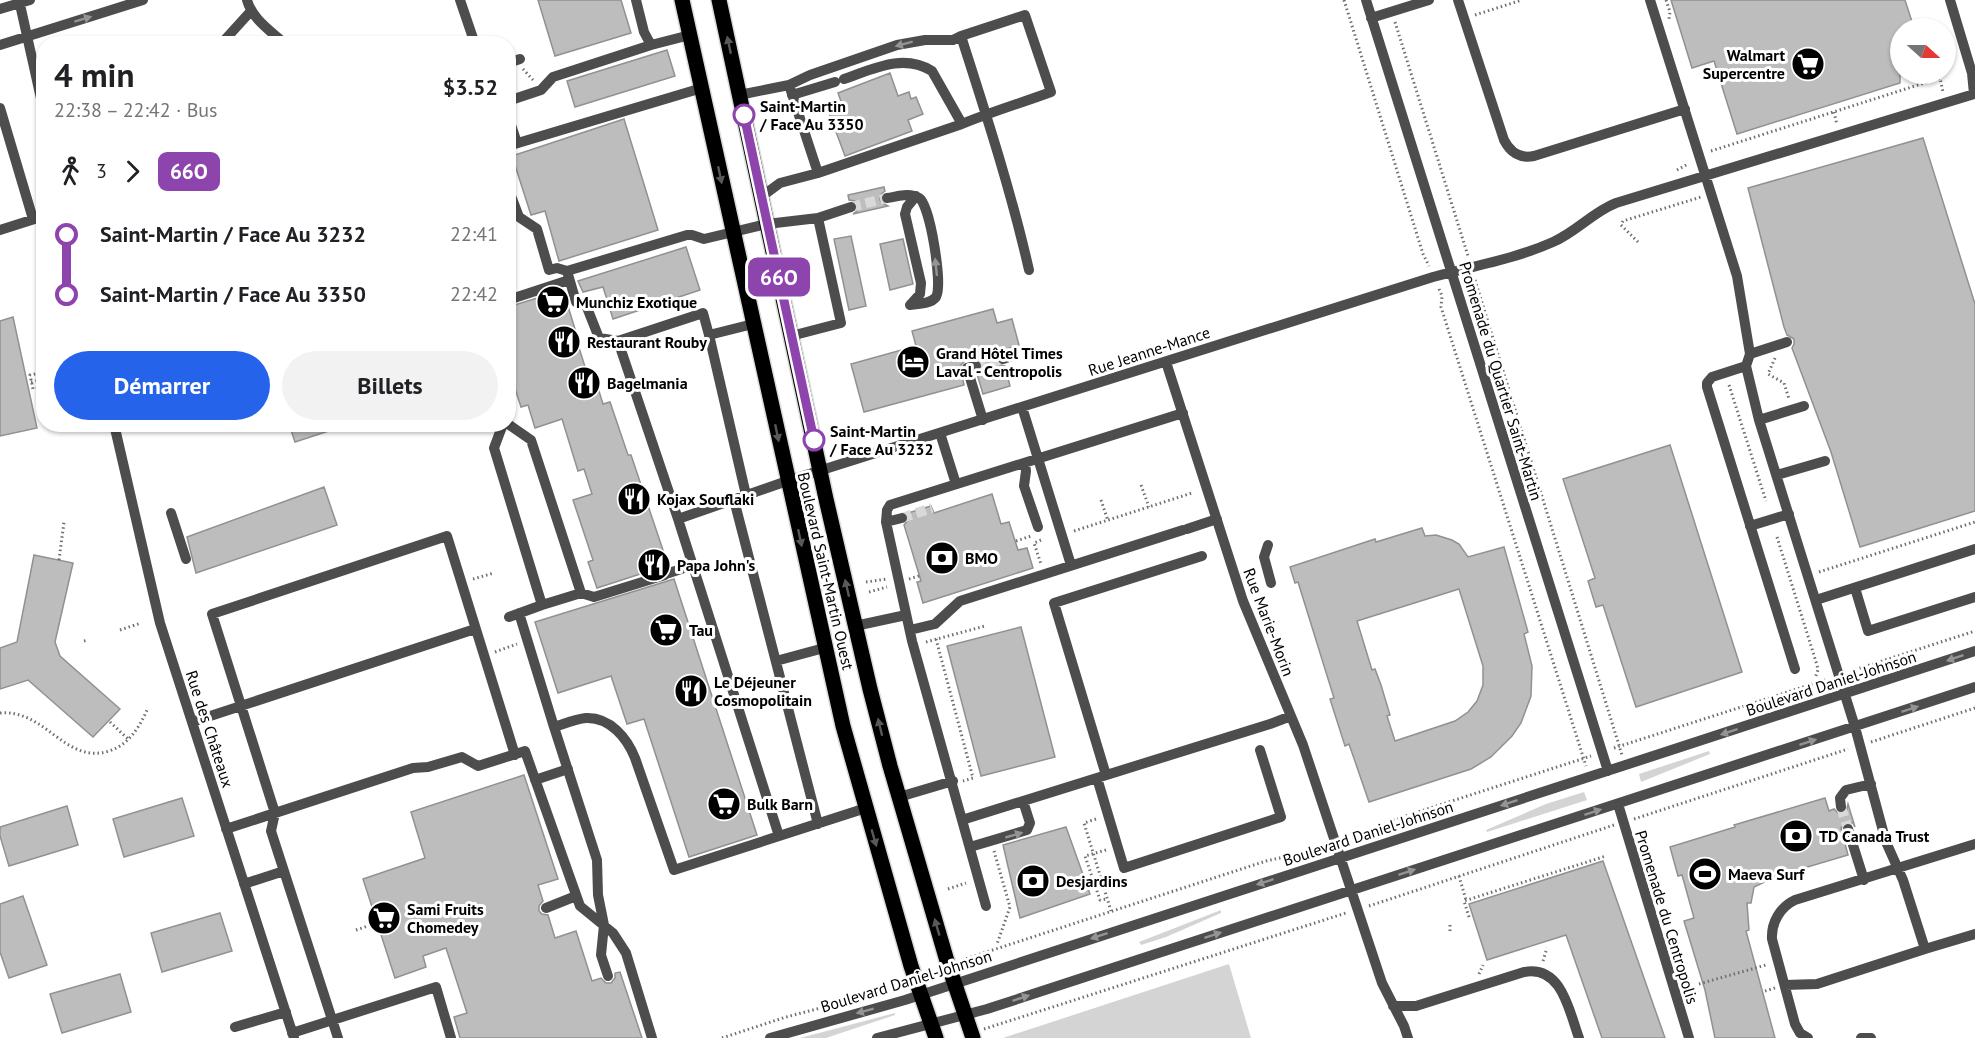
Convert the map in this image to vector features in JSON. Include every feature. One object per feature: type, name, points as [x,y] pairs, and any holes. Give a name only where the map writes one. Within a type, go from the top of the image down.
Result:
[{"type":"main road","name":"Boulevard Saint-Martin Ouest","points":[[682,0],[843,726],[921,994],[936,1038]]},
{"type":"main road","name":"Boulevard Saint-Martin Ouest","points":[[719,0],[855,626],[899,797],[954,983],[973,1038]]},
{"type":"street","points":[[0,9],[30,0]]},
{"type":"street","points":[[0,45],[143,0]]},
{"type":"street","points":[[247,0],[251,11],[277,36]]},
{"type":"street","points":[[461,0],[472,36]]},
{"type":"street","points":[[636,0],[644,32],[651,45]]},
{"type":"street","name":"Promenade du Quartier Saint-Martin","points":[[1366,0],[1608,771]]},
{"type":"street","points":[[1458,0],[1504,140],[1512,152],[1520,156],[1534,156],[1685,109]]},
{"type":"street","points":[[1650,0],[1740,290],[1750,354],[1746,366],[1759,420],[1855,727],[1886,842],[1898,869],[1925,949]]},
{"type":"street","points":[[1950,0],[1972,73],[1975,104]]},
{"type":"street","points":[[1371,18],[1424,1]]},
{"type":"street","points":[[18,2],[36,76]]},
{"type":"street","points":[[228,36],[251,11]]},
{"type":"street","points":[[761,197],[780,183],[818,173],[1051,92],[1025,15],[953,40],[925,40],[899,45],[810,75],[791,90]]},
{"type":"street","points":[[516,98],[541,90],[553,77],[651,45],[690,35]]},
{"type":"street","points":[[961,36],[1012,200],[1029,270]]},
{"type":"street","points":[[516,60],[520,59]]},
{"type":"street","points":[[739,94],[791,90],[839,80],[899,62],[929,69],[962,124]]},
{"type":"street","points":[[516,143],[702,88]]},
{"type":"street","points":[[791,90],[818,173]]},
{"type":"street","name":"Rue Jeanne-Mance","points":[[678,519],[787,481],[1450,272],[1550,243],[1606,207],[1680,182],[1706,177],[1974,94]]},
{"type":"street","points":[[0,108],[36,212]]},
{"type":"street","points":[[887,198],[903,195],[916,196],[920,199],[925,207],[934,245],[938,290],[935,298],[910,305],[920,294],[921,283],[905,220],[905,211],[916,196]]},
{"type":"street","points":[[516,297],[568,275],[687,235],[704,239],[767,224],[818,218],[851,207]]},
{"type":"street","points":[[516,210],[519,218],[537,229],[549,270],[557,268],[568,275],[576,302],[586,305],[599,338],[618,341],[703,313],[746,495]]},
{"type":"street","points":[[791,336],[841,323],[818,218]]},
{"type":"street","points":[[0,230],[36,219]]},
{"type":"street","points":[[709,335],[753,324]]},
{"type":"street","points":[[618,341],[693,565],[779,836]]},
{"type":"street","points":[[1750,354],[1787,342]]},
{"type":"street","name":"Rue Marie-Morin","points":[[1166,362],[1248,614],[1308,757],[1382,983],[1408,1038]]},
{"type":"street","points":[[976,366],[966,368],[983,420]]},
{"type":"street","points":[[1746,366],[1712,377],[1707,383],[1795,669]]},
{"type":"street","points":[[1759,420],[1804,406]]},
{"type":"street","points":[[1022,407],[1071,565]]},
{"type":"street","points":[[987,906],[906,615],[886,522],[887,510],[890,505],[1183,413]]},
{"type":"street","points":[[516,430],[531,440],[581,593]]},
{"type":"street","name":"Rue des Châteaux","points":[[116,432],[156,608],[293,1035]]},
{"type":"street","points":[[500,432],[494,448],[542,604]]},
{"type":"street","points":[[940,433],[956,484]]},
{"type":"street","points":[[1777,475],[1825,461]]},
{"type":"street","points":[[1025,463],[1024,486],[1038,527]]},
{"type":"street","points":[[734,500],[818,824]]},
{"type":"street","points":[[171,513],[186,560]]},
{"type":"street","points":[[1750,526],[1789,514]]},
{"type":"street","points":[[886,522],[902,518]]},
{"type":"street","points":[[910,630],[935,624],[960,601],[1217,519]]},
{"type":"street","points":[[338,1038],[271,831],[275,813],[212,614],[447,536],[514,755]]},
{"type":"street","points":[[1268,545],[1264,557],[1271,583]]},
{"type":"street","points":[[1816,600],[1975,549]]},
{"type":"street","points":[[1202,556],[1054,603],[1101,777],[1098,806],[1124,867],[1281,817],[1260,750]]},
{"type":"street","points":[[608,976],[602,955],[604,925],[598,896],[597,860],[527,641],[514,615],[581,593],[594,597],[693,565]]},
{"type":"street","points":[[1855,588],[1868,631],[1975,597]]},
{"type":"street","points":[[855,626],[906,615]]},
{"type":"street","points":[[192,722],[476,629]]},
{"type":"street","points":[[776,661],[824,648]]},
{"type":"street","name":"Boulevard Daniel-Johnson","points":[[770,1038],[921,994],[1975,651]]},
{"type":"street","points":[[877,1038],[964,1014],[1352,890],[1975,687]]},
{"type":"street","points":[[962,820],[1291,716]]},
{"type":"street","points":[[554,727],[580,719],[594,719],[609,724],[623,736],[635,758],[674,870],[866,808]]},
{"type":"street","points":[[226,829],[413,768],[428,767],[462,757],[478,766],[525,751],[580,906],[613,933],[626,953],[652,1038]]},
{"type":"street","points":[[535,780],[568,769]]},
{"type":"street","points":[[899,797],[953,781]]},
{"type":"street","points":[[1841,807],[1840,798],[1844,792],[1871,784]]},
{"type":"street","points":[[970,848],[1027,830],[1029,823],[1023,801]]},
{"type":"street","name":"Promenade du Centropolis","points":[[1618,804],[1689,1038]]},
{"type":"street","points":[[1848,830],[1863,880]]},
{"type":"street","points":[[1808,1038],[1797,1029],[1779,987],[1772,934],[1781,910],[1794,900],[1975,844]]},
{"type":"street","points":[[244,884],[284,871]]},
{"type":"street","points":[[546,908],[576,896]]},
{"type":"street","points":[[1779,987],[1817,984],[1975,934]]},
{"type":"street","points":[[1393,1006],[1416,1006],[1524,972],[1535,971],[1550,976],[1561,990],[1579,1038]]},
{"type":"street","points":[[293,1035],[436,987],[451,1038]]},
{"type":"street","points":[[235,1027],[285,1012]]},
{"type":"street","points":[[1861,1038],[1871,1038]]},
{"type":"path","points":[[1344,0],[1428,265]]},
{"type":"path","points":[[1473,15],[1522,0]]},
{"type":"path","name":"Promenade du Quartier Saint-Martin","points":[[1393,18],[1465,248]]},
{"type":"path","points":[[520,59],[522,68],[541,90]]},
{"type":"path","points":[[1711,150],[1940,78],[1943,91]]},
{"type":"path","points":[[1676,171],[1688,164]]},
{"type":"path","points":[[1638,242],[1621,225],[1623,221],[1711,193]]},
{"type":"path","name":"Promenade du Quartier Saint-Martin","points":[[1474,277],[1618,740]]},
{"type":"path","name":"Promenade du Quartier Saint-Martin","points":[[1442,296],[1441,307],[1581,751]]},
{"type":"path","points":[[1768,374],[1775,358],[1774,355]]},
{"type":"path","points":[[1768,374],[1774,371]]},
{"type":"path","points":[[36,374],[30,375],[33,389],[36,388]]},
{"type":"path","points":[[1768,374],[1786,386]]},
{"type":"path","points":[[31,382],[36,381]]},
{"type":"path","points":[[1730,387],[1766,501]]},
{"type":"path","points":[[1141,485],[1149,507]]},
{"type":"path","points":[[1069,531],[1077,531],[1192,493]]},
{"type":"path","points":[[1101,500],[1108,521]]},
{"type":"path","points":[[58,560],[64,522]]},
{"type":"path","points":[[1822,571],[1975,522]]},
{"type":"path","points":[[1016,541],[1032,535],[1042,567]]},
{"type":"path","points":[[1777,537],[1817,665],[1815,680],[1822,702]]},
{"type":"path","points":[[1034,543],[1042,540]]},
{"type":"path","points":[[461,583],[494,573]]},
{"type":"path","points":[[907,579],[922,575]]},
{"type":"path","points":[[866,582],[890,579],[892,584],[871,592],[871,582]]},
{"type":"path","points":[[120,630],[141,622]]},
{"type":"path","points":[[973,778],[936,639],[985,626]]},
{"type":"path","name":"Boulevard Daniel-Johnson","points":[[1871,665],[1975,631]]},
{"type":"path","points":[[484,656],[527,641]]},
{"type":"path","points":[[1858,669],[1864,688]]},
{"type":"path","name":"Boulevard Daniel-Johnson","points":[[1628,744],[1815,680]]},
{"type":"path","points":[[0,713],[17,714],[34,720],[69,746],[90,754],[117,748],[137,729],[148,708]]},
{"type":"path","points":[[1874,721],[1882,738],[1975,708]]},
{"type":"path","points":[[947,713],[955,712]]},
{"type":"path","points":[[110,722],[128,739]]},
{"type":"path","points":[[1647,815],[1838,752],[1832,734]]},
{"type":"path","name":"Boulevard Daniel-Johnson","points":[[1367,832],[1390,821],[1575,761]]},
{"type":"path","points":[[1098,806],[1097,819],[1084,822],[1111,911]]},
{"type":"path","points":[[1398,896],[1601,829]]},
{"type":"path","points":[[990,842],[1010,906],[997,944]]},
{"type":"path","points":[[1106,849],[1085,856],[1100,900],[1107,899]]},
{"type":"path","name":"Boulevard Daniel-Johnson","points":[[996,949],[1274,858],[1306,852]]},
{"type":"path","points":[[1466,900],[1606,856]]},
{"type":"path","points":[[994,876],[1001,874]]},
{"type":"path","points":[[1459,876],[1469,916]]},
{"type":"path","points":[[948,889],[972,882]]},
{"type":"path","points":[[1018,1018],[1324,919]]},
{"type":"path","points":[[1450,922],[1450,931]]},
{"type":"path","points":[[356,930],[377,923]]},
{"type":"path","points":[[1544,958],[1547,948]]},
{"type":"path","points":[[1480,973],[1483,965]]},
{"type":"path","points":[[1699,984],[1766,965]]},
{"type":"path","points":[[1765,991],[1779,987]]},
{"type":"path","name":"Boulevard Daniel-Johnson","points":[[722,1038],[786,1017],[870,995]]},
{"type":"shaded area","points":[[1709,751],[1710,754],[1641,782],[1639,774]]},
{"type":"shaded area","points":[[1584,792],[1587,800],[1487,832],[1486,830],[1546,804]]},
{"type":"shaded area","points":[[1221,910],[1221,913],[1166,937],[1141,945],[1139,942]]},
{"type":"shaded area","points":[[1229,964],[1251,1038],[1003,1038]]},
{"type":"shaded area","points":[[895,1013],[895,1015],[826,1038],[800,1038]]},
{"type":"building","points":[[538,0],[621,0],[631,33],[555,56]]},
{"type":"building","name":"Walmart Supercentre","points":[[1671,0],[1905,0],[1911,18],[1890,18],[1890,84],[1897,84],[1737,134],[1714,61],[1692,68]]},
{"type":"building","points":[[667,50],[675,76],[575,107],[567,81]]},
{"type":"building","points":[[890,73],[898,96],[909,92],[911,99],[916,97],[923,114],[908,120],[912,131],[845,156],[829,113],[843,107],[838,93]]},
{"type":"building","points":[[624,119],[658,230],[559,261],[545,211],[531,215],[516,168],[516,155]]},
{"type":"building","points":[[1923,138],[1975,304],[1975,511],[1860,547],[1831,452],[1792,348],[1794,339],[1787,335],[1784,327],[1748,188]]},
{"type":"building","points":[[884,187],[885,191],[880,195],[880,200],[888,206],[853,214],[857,211],[858,205],[855,201],[849,200],[848,195]]},
{"type":"building","points":[[851,236],[866,306],[849,310],[834,239]]},
{"type":"building","points":[[903,239],[913,284],[890,290],[880,244]]},
{"type":"building","points":[[686,247],[700,290],[613,319],[603,287],[583,292],[578,281]]},
{"type":"building","points":[[563,290],[587,373],[593,372],[603,404],[610,402],[628,455],[631,455],[668,565],[597,588],[588,562],[593,560],[573,500],[592,494],[584,469],[578,471],[562,419],[535,428],[528,405],[521,407],[516,392],[516,305]]},
{"type":"building","name":"Grand Hôtel Times Laval - Centropolis","points":[[993,309],[997,323],[1012,319],[1019,345],[1000,351],[996,357],[998,364],[1005,366],[1010,386],[983,394],[977,374],[981,371],[983,364],[979,359],[974,359],[965,361],[960,366],[964,385],[864,412],[851,364],[916,346],[912,331]]},
{"type":"building","points":[[13,317],[36,428],[0,436],[0,321]]},
{"type":"building","points":[[292,432],[326,432],[295,442]]},
{"type":"building","points":[[1670,445],[1742,672],[1636,707],[1603,605],[1596,607],[1588,581],[1595,578],[1563,479]]},
{"type":"building","points":[[324,487],[337,525],[196,573],[187,537]]},
{"type":"building","points":[[992,494],[1001,524],[1009,522],[1018,550],[1027,548],[1033,568],[923,603],[917,582],[921,581],[904,525],[909,519],[908,513],[931,506],[934,513]]},
{"type":"building","points":[[1422,528],[1425,536],[1436,535],[1459,544],[1468,557],[1504,547],[1528,632],[1524,634],[1532,666],[1531,696],[1521,723],[1512,736],[1491,757],[1471,769],[1369,802],[1349,744],[1345,746],[1330,699],[1334,698],[1298,582],[1295,583],[1290,567],[1375,539],[1376,542]],"holes":[[[1459,589],[1483,666],[1483,685],[1477,701],[1468,712],[1455,721],[1395,741],[1381,685],[1375,669],[1372,670],[1357,621]]]},
{"type":"building","points":[[34,555],[73,563],[55,642],[60,656],[120,709],[93,737],[28,680],[0,689],[0,648],[17,642]]},
{"type":"building","points":[[674,579],[757,835],[689,857],[644,719],[627,724],[611,676],[558,693],[535,622]]},
{"type":"building","points":[[1021,627],[1055,757],[981,776],[947,646]]},
{"type":"building","points":[[524,775],[558,879],[538,885],[543,901],[539,906],[539,911],[548,915],[555,938],[576,931],[592,981],[601,978],[606,983],[611,983],[615,978],[615,973],[620,972],[642,1038],[460,1038],[454,1017],[467,1013],[446,948],[423,956],[426,967],[395,978],[363,879],[425,858],[411,812]]},
{"type":"building","points":[[182,798],[194,836],[124,857],[113,819]]},
{"type":"building","points":[[1825,798],[1829,811],[1834,809],[1839,814],[1846,813],[1848,804],[1855,827],[1853,823],[1846,822],[1841,828],[1848,855],[1777,876],[1754,887],[1751,903],[1747,903],[1749,930],[1746,931],[1775,1038],[1715,1038],[1705,990],[1684,921],[1694,918],[1682,875],[1678,876],[1670,847]]},
{"type":"building","points":[[67,806],[78,845],[9,866],[0,836],[0,827]]},
{"type":"building","points":[[1066,827],[1090,894],[1020,918],[1003,845]]},
{"type":"building","points":[[1603,861],[1665,1038],[1602,1038],[1566,935],[1487,960],[1469,904]]},
{"type":"building","points":[[23,896],[47,965],[9,978],[0,952],[0,904]]},
{"type":"building","points":[[220,913],[232,951],[162,972],[151,933]]},
{"type":"building","points":[[120,974],[131,1012],[62,1033],[50,994]]},
{"type":"tunnel","points":[[851,207],[887,198]]},
{"type":"tunnel","points":[[976,366],[1003,359]]},
{"type":"tunnel","points":[[902,518],[932,508]]},
{"type":"tunnel","points":[[1841,807],[1848,829]]},
{"type":"bus line","name":"66O","points":[[744,115],[814,440]]},
{"type":"place","name":"Walmart Supercentre","points":[[1808,64]]},
{"type":"place","name":"Saint-Martin / Face Au 3350","points":[[744,115]]},
{"type":"place","name":"Munchiz Exotique","points":[[553,302]]},
{"type":"place","name":"Restaurant Rouby","points":[[564,342]]},
{"type":"place","name":"Grand Hôtel Times Laval - Centropolis","points":[[913,362]]},
{"type":"place","name":"Bagelmania","points":[[584,383]]},
{"type":"place","name":"Saint-Martin / Face Au 3232","points":[[814,440]]},
{"type":"place","name":"Kojax Souflaki","points":[[634,499]]},
{"type":"place","name":"BMO","points":[[942,558]]},
{"type":"place","name":"Papa John's","points":[[654,565]]},
{"type":"place","name":"Tau","points":[[666,630]]},
{"type":"place","name":"Le Déjeuner Cosmopolitain","points":[[691,691]]},
{"type":"place","name":"Bulk Barn","points":[[724,804]]},
{"type":"place","name":"TD Canada Trust","points":[[1796,836]]},
{"type":"place","name":"Maeva Surf","points":[[1705,874]]},
{"type":"place","name":"Desjardins","points":[[1033,881]]},
{"type":"place","name":"Sami Fruits Chomedey","points":[[384,918]]}]
